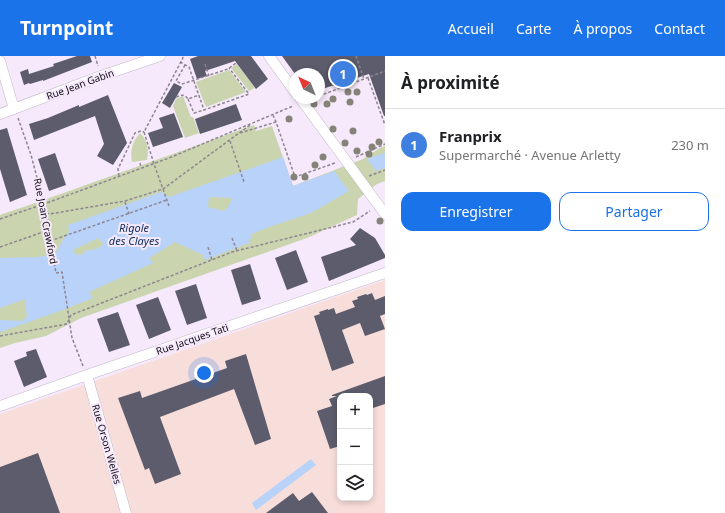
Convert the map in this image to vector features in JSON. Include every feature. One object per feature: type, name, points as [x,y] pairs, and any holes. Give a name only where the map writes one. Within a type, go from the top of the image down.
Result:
[{"type":"street","name":"Rue Jean Gabin","points":[[0,114],[101,76],[160,56]]},
{"type":"street","points":[[269,56],[289,84]]},
{"type":"street","points":[[0,62],[14,109]]},
{"type":"street","points":[[300,104],[347,162],[385,214]]},
{"type":"street","name":"Rue Jacques Tati","points":[[0,406],[385,273]]},
{"type":"street","name":"Rue Orson Welles","points":[[87,375],[126,513]]},
{"type":"path","points":[[168,206],[144,132],[183,58],[182,56]]},
{"type":"path","points":[[356,56],[364,79]]},
{"type":"path","points":[[180,62],[189,67],[204,110]]},
{"type":"path","points":[[185,64],[176,81],[182,84],[209,76],[229,68],[236,63]]},
{"type":"path","points":[[204,64],[209,76]]},
{"type":"path","points":[[176,97],[185,95],[194,114],[249,94],[229,68]]},
{"type":"path","points":[[325,94],[385,71]]},
{"type":"path","points":[[368,78],[385,125]]},
{"type":"path","points":[[188,99],[199,95]]},
{"type":"path","points":[[0,220],[154,164],[274,114],[292,104]]},
{"type":"path","name":"Rue Joan Crawford","points":[[14,109],[32,155],[46,213],[56,273],[62,272],[72,338],[87,375]]},
{"type":"path","points":[[274,114],[295,177],[332,164],[347,162],[385,144]]},
{"type":"path","points":[[237,134],[276,122]]},
{"type":"path","points":[[46,213],[50,214],[124,201],[163,189],[252,123]]},
{"type":"path","points":[[119,176],[118,169],[135,133],[144,132]]},
{"type":"path","points":[[230,140],[244,182]]},
{"type":"path","points":[[140,163],[141,168]]},
{"type":"path","points":[[359,179],[385,170]]},
{"type":"path","points":[[51,243],[167,200]]},
{"type":"path","points":[[124,201],[129,214]]},
{"type":"path","points":[[0,336],[67,324],[71,314],[212,260],[237,251],[353,222],[378,205]]},
{"type":"path","points":[[0,247],[48,230]]},
{"type":"path","points":[[232,238],[237,251]]},
{"type":"path","points":[[208,247],[212,260]]},
{"type":"shaded area","points":[[385,280],[385,513],[0,513],[0,414]]},
{"type":"green space","points":[[237,64],[255,88],[249,91],[231,68]]},
{"type":"green space","points":[[229,70],[246,92],[206,107],[196,82]]},
{"type":"green space","points":[[183,96],[199,133],[185,138],[173,106],[176,99]]},
{"type":"green space","points":[[254,125],[256,131],[272,126],[293,186],[363,159],[385,146],[385,181],[377,184],[358,199],[357,215],[307,238],[81,318],[46,336],[0,348],[0,215]]},
{"type":"green space","points":[[140,133],[145,139],[147,146],[147,160],[132,162],[132,147]]},
{"type":"water","points":[[385,153],[385,168],[376,171],[367,159]]},
{"type":"water","name":"Rigole des Clayes","points":[[283,157],[293,186],[334,171],[349,191],[311,213],[252,234],[249,243],[205,260],[203,255],[175,242],[149,258],[153,263],[89,292],[93,298],[0,332],[0,320],[22,321],[27,317],[25,299],[0,308],[0,258],[39,257],[56,253],[69,232],[68,225],[161,192],[169,197]],"holes":[[[209,197],[232,198],[232,199],[229,206],[224,211],[208,207]],[[98,238],[104,244],[96,249],[85,251],[82,255],[75,254],[73,250]]]},
{"type":"water","points":[[311,459],[316,465],[256,510],[252,503]]},
{"type":"building","points":[[77,56],[90,56],[92,62],[43,81],[24,85],[20,72],[28,69],[29,74],[54,66],[53,64]]},
{"type":"building","points":[[198,56],[251,56],[268,79],[256,89],[235,61],[205,71],[207,76],[197,79],[190,59]]},
{"type":"building","points":[[282,56],[385,56],[385,116],[369,74],[325,88],[325,68],[291,68]]},
{"type":"building","points":[[174,83],[182,87],[170,108],[162,103]]},
{"type":"building","points":[[108,95],[127,143],[113,165],[97,156],[104,144],[95,116],[34,140],[29,124],[79,105],[79,107]]},
{"type":"building","points":[[236,104],[242,120],[200,134],[195,119]]},
{"type":"building","points":[[174,113],[183,137],[153,147],[148,133],[163,128],[159,118]]},
{"type":"building","points":[[7,128],[27,195],[10,202],[0,169],[0,130]]},
{"type":"building","points":[[55,153],[66,185],[49,191],[38,159]]},
{"type":"building","points":[[360,228],[375,238],[385,255],[385,258],[329,281],[321,257],[356,245],[350,239]]},
{"type":"building","points":[[296,250],[308,282],[287,290],[275,258]]},
{"type":"building","points":[[250,264],[261,299],[242,305],[231,270]]},
{"type":"building","points":[[196,284],[207,318],[187,325],[175,291]]},
{"type":"building","points":[[372,293],[375,300],[385,296],[385,314],[380,316],[385,329],[365,336],[360,323],[342,330],[354,363],[332,371],[314,316],[320,314],[319,312],[328,309],[334,308],[336,314],[355,307],[352,301],[358,299],[357,297]]},
{"type":"building","points":[[158,297],[171,330],[149,339],[136,305]]},
{"type":"building","points":[[118,312],[130,345],[109,352],[97,319]]},
{"type":"building","points":[[36,349],[47,377],[24,387],[14,361],[27,356],[26,352]]},
{"type":"building","points":[[246,354],[271,439],[255,445],[234,389],[160,417],[181,474],[155,484],[149,468],[145,470],[118,398],[140,391],[142,398],[227,368],[225,361]]},
{"type":"building","points":[[385,376],[385,404],[373,408],[373,393],[338,393]]},
{"type":"building","points":[[337,396],[337,447],[330,449],[317,411],[332,406],[329,399]]},
{"type":"building","points":[[38,453],[60,513],[0,513],[0,467]]},
{"type":"building","points":[[312,492],[328,513],[266,513],[293,493],[299,501]]},
{"type":"place","name":"Franprix","points":[[343,74]]}]
